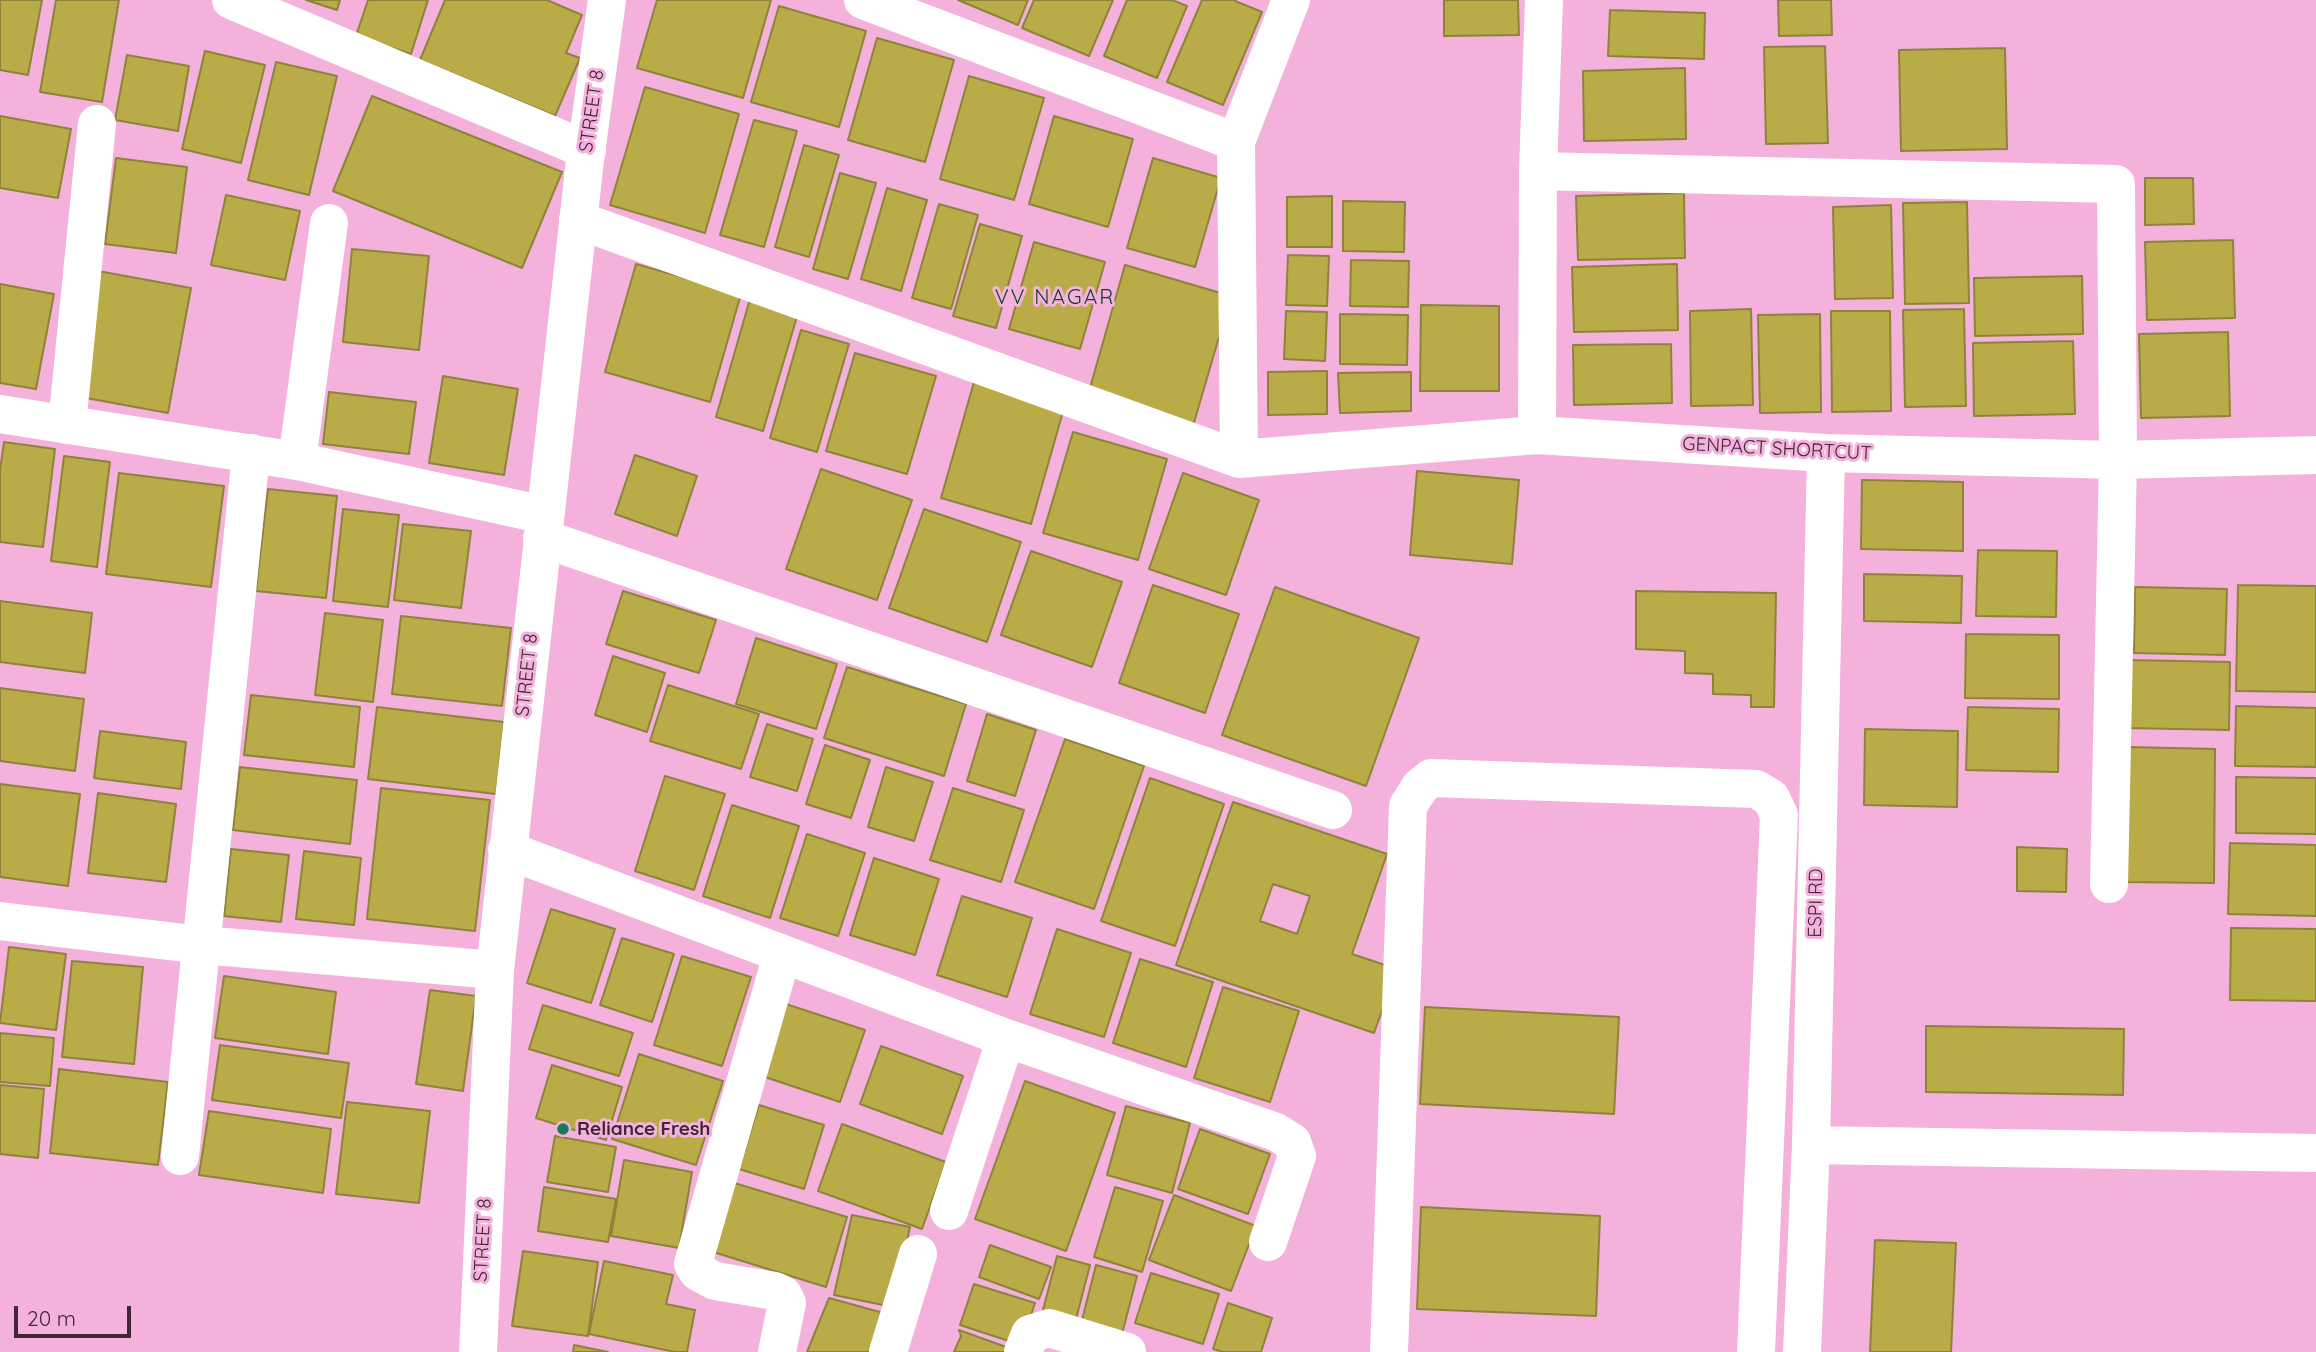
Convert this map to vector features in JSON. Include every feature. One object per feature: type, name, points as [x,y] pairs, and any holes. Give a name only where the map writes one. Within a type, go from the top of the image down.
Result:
[{"type":"street","points":[[231,0],[587,150]]},
{"type":"street","name":"STREET 8","points":[[478,1352],[495,970],[578,220],[607,0]]},
{"type":"street","points":[[863,0],[1236,142]]},
{"type":"street","points":[[578,220],[1239,459],[1236,142],[1291,0]]},
{"type":"street","points":[[1537,435],[1538,171],[1544,0]]},
{"type":"street","points":[[67,425],[97,124]]},
{"type":"street","points":[[1538,171],[2116,184],[2118,460],[2109,884]]},
{"type":"street","points":[[297,461],[329,223]]},
{"type":"street","points":[[0,414],[297,461],[544,527],[1334,810]]},
{"type":"street","name":"GENPACT SHORTCUT","points":[[1239,459],[1537,435],[1826,453],[2118,460],[2316,455]]},
{"type":"street","points":[[180,1156],[251,453]]},
{"type":"street","name":"ESPI RD","points":[[1802,1352],[1811,1145],[1826,453]]},
{"type":"street","points":[[1389,1352],[1408,806],[1419,787],[1431,778],[1756,789],[1771,798],[1779,815],[1756,1352]]},
{"type":"street","points":[[507,850],[1006,1038],[1276,1132],[1292,1142],[1297,1156],[1268,1242]]},
{"type":"street","points":[[0,922],[202,945],[495,970]]},
{"type":"street","points":[[777,1352],[786,1303],[783,1295],[775,1291],[715,1281],[698,1272],[693,1264],[782,955]]},
{"type":"street","points":[[949,1211],[1006,1038]]},
{"type":"street","points":[[1811,1145],[2316,1153]]},
{"type":"street","points":[[1762,1202],[1808,1203]]},
{"type":"street","points":[[888,1352],[918,1254]]},
{"type":"street","points":[[1761,1259],[1806,1260]]},
{"type":"street","points":[[1023,1352],[1030,1334],[1048,1328],[1127,1352]]},
{"type":"building","points":[[0,0],[42,0],[28,75],[0,70]]},
{"type":"building","points":[[56,0],[119,0],[102,102],[40,92]]},
{"type":"building","points":[[306,0],[340,0],[337,10]]},
{"type":"building","points":[[368,0],[428,0],[411,54],[356,36]]},
{"type":"building","points":[[445,0],[547,0],[582,15],[566,53],[580,58],[555,116],[420,60]]},
{"type":"building","points":[[657,0],[771,0],[743,98],[637,68]]},
{"type":"building","points":[[958,0],[1028,0],[1018,25]]},
{"type":"building","points":[[1034,0],[1113,0],[1089,56],[1022,28]]},
{"type":"building","points":[[1127,0],[1172,0],[1187,6],[1157,78],[1104,56]]},
{"type":"building","points":[[1202,0],[1233,0],[1262,12],[1223,105],[1167,82]]},
{"type":"building","points":[[1444,0],[1518,0],[1519,35],[1444,36]]},
{"type":"building","points":[[1778,0],[1831,0],[1832,35],[1779,36]]},
{"type":"building","points":[[779,6],[866,31],[839,127],[751,102]]},
{"type":"building","points":[[1610,10],[1705,13],[1704,59],[1608,56]]},
{"type":"building","points":[[877,38],[954,60],[925,162],[848,140]]},
{"type":"building","points":[[1825,46],[1828,143],[1766,144],[1764,47]]},
{"type":"building","points":[[2005,48],[2007,149],[1901,151],[1899,50]]},
{"type":"building","points":[[205,51],[265,65],[241,163],[182,149]]},
{"type":"building","points":[[127,55],[189,66],[178,131],[115,120]]},
{"type":"building","points":[[276,62],[337,76],[309,195],[248,180]]},
{"type":"building","points":[[1685,68],[1686,139],[1584,141],[1583,71]]},
{"type":"building","points":[[969,76],[1044,98],[1014,200],[940,179]]},
{"type":"building","points":[[645,87],[739,114],[705,233],[610,205]]},
{"type":"building","points":[[372,96],[562,172],[522,268],[333,191]]},
{"type":"building","points":[[0,116],[71,129],[58,198],[0,188]]},
{"type":"building","points":[[1054,116],[1133,139],[1108,227],[1029,204]]},
{"type":"building","points":[[754,120],[797,131],[764,247],[720,235]]},
{"type":"building","points":[[804,145],[839,155],[809,257],[775,247]]},
{"type":"building","points":[[116,158],[187,167],[176,253],[105,244]]},
{"type":"building","points":[[1153,158],[1221,178],[1195,267],[1127,248]]},
{"type":"building","points":[[840,173],[876,183],[848,279],[813,269]]},
{"type":"building","points":[[2145,178],[2193,178],[2194,224],[2145,225]]},
{"type":"building","points":[[887,188],[927,200],[901,291],[861,279]]},
{"type":"building","points":[[1684,193],[1685,258],[1578,260],[1576,196]]},
{"type":"building","points":[[226,195],[300,211],[285,280],[211,265]]},
{"type":"building","points":[[1332,196],[1332,247],[1287,247],[1287,197]]},
{"type":"building","points":[[1343,201],[1405,202],[1404,252],[1343,251]]},
{"type":"building","points":[[1967,202],[1969,303],[1905,304],[1903,203]]},
{"type":"building","points":[[939,204],[978,215],[951,309],[912,298]]},
{"type":"building","points":[[1891,205],[1893,298],[1835,299],[1833,207]]},
{"type":"building","points":[[980,224],[1022,236],[996,328],[953,316]]},
{"type":"building","points":[[2233,240],[2235,318],[2147,320],[2145,242]]},
{"type":"building","points":[[1034,242],[1105,262],[1080,349],[1009,329]]},
{"type":"building","points":[[352,249],[429,256],[419,350],[343,342]]},
{"type":"building","points":[[1288,255],[1329,256],[1327,306],[1286,305]]},
{"type":"building","points":[[1351,260],[1409,261],[1408,307],[1350,306]]},
{"type":"building","points":[[636,264],[741,294],[710,402],[605,372]]},
{"type":"building","points":[[1677,264],[1678,330],[1574,332],[1572,267]]},
{"type":"building","points":[[1125,265],[1231,296],[1193,426],[1088,395]]},
{"type":"building","points":[[98,271],[191,288],[168,413],[75,396]]},
{"type":"building","points":[[2082,276],[2083,334],[1975,336],[1974,278]]},
{"type":"building","points":[[0,284],[54,294],[36,389],[0,383]]},
{"type":"building","points":[[750,299],[798,313],[763,431],[716,417]]},
{"type":"building","points":[[1421,305],[1499,306],[1499,391],[1420,391]]},
{"type":"building","points":[[1751,309],[1753,405],[1691,406],[1690,311]]},
{"type":"building","points":[[1964,309],[1966,406],[1905,407],[1903,310]]},
{"type":"building","points":[[1286,311],[1327,312],[1325,361],[1284,359]]},
{"type":"building","points":[[1831,311],[1890,311],[1891,411],[1832,412]]},
{"type":"building","points":[[1340,314],[1408,315],[1407,365],[1340,364]]},
{"type":"building","points":[[1820,314],[1821,412],[1760,413],[1758,315]]},
{"type":"building","points":[[801,330],[849,344],[817,452],[770,438]]},
{"type":"building","points":[[2228,332],[2230,416],[2141,418],[2139,334]]},
{"type":"building","points":[[2073,341],[2075,414],[1974,416],[1973,343]]},
{"type":"building","points":[[1671,344],[1672,403],[1574,405],[1573,345]]},
{"type":"building","points":[[855,353],[936,376],[907,474],[826,451]]},
{"type":"building","points":[[1327,371],[1327,414],[1268,415],[1268,372]]},
{"type":"building","points":[[1411,372],[1411,411],[1340,413],[1338,373]]},
{"type":"building","points":[[443,376],[518,389],[504,475],[429,463]]},
{"type":"building","points":[[974,382],[1064,408],[1031,524],[941,498]]},
{"type":"building","points":[[329,392],[416,402],[409,454],[323,444]]},
{"type":"building","points":[[1073,432],[1167,459],[1138,560],[1043,533]]},
{"type":"building","points":[[4,442],[55,449],[43,547],[0,542],[0,470]]},
{"type":"building","points":[[635,455],[697,476],[677,536],[615,514]]},
{"type":"building","points":[[64,456],[110,462],[97,567],[51,561]]},
{"type":"building","points":[[821,469],[912,500],[877,600],[786,569]]},
{"type":"building","points":[[1417,471],[1519,480],[1512,564],[1410,555]]},
{"type":"building","points":[[119,473],[224,486],[211,587],[106,574]]},
{"type":"building","points":[[1183,473],[1259,500],[1226,595],[1149,569]]},
{"type":"building","points":[[1862,480],[1963,482],[1963,551],[1861,549]]},
{"type":"building","points":[[268,489],[337,496],[326,598],[256,591]]},
{"type":"building","points":[[343,509],[399,515],[388,607],[333,601]]},
{"type":"building","points":[[924,509],[1021,542],[987,642],[889,608]]},
{"type":"building","points":[[403,524],[471,531],[461,608],[394,600]]},
{"type":"building","points":[[1978,550],[2057,551],[2056,617],[1976,616]]},
{"type":"building","points":[[1031,551],[1122,582],[1092,667],[1001,635]]},
{"type":"building","points":[[1864,574],[1962,576],[1961,623],[1864,621]]},
{"type":"building","points":[[1153,585],[1239,614],[1205,713],[1119,683]]},
{"type":"building","points":[[2238,585],[2316,586],[2316,692],[2236,691]]},
{"type":"building","points":[[1275,587],[1419,638],[1366,786],[1222,735]]},
{"type":"building","points":[[2135,587],[2227,589],[2225,655],[2134,653]]},
{"type":"building","points":[[623,591],[716,620],[699,673],[606,644]]},
{"type":"building","points":[[1636,591],[1776,593],[1774,707],[1751,707],[1751,695],[1713,694],[1713,674],[1685,673],[1685,651],[1636,649]]},
{"type":"building","points":[[0,601],[92,613],[85,673],[0,662]]},
{"type":"building","points":[[325,613],[383,620],[373,702],[315,695]]},
{"type":"building","points":[[401,616],[511,628],[502,706],[392,694]]},
{"type":"building","points":[[1966,634],[2059,635],[2059,699],[1965,698]]},
{"type":"building","points":[[756,638],[837,664],[816,729],[736,704]]},
{"type":"building","points":[[613,656],[665,673],[647,732],[595,715]]},
{"type":"building","points":[[2126,660],[2230,662],[2229,730],[2125,728]]},
{"type":"building","points":[[847,667],[966,704],[944,776],[824,738]]},
{"type":"building","points":[[668,685],[759,714],[741,769],[650,741]]},
{"type":"building","points":[[0,688],[84,699],[75,771],[0,761]]},
{"type":"building","points":[[251,695],[360,707],[354,767],[244,755]]},
{"type":"building","points":[[2236,706],[2316,708],[2316,767],[2235,766]]},
{"type":"building","points":[[377,707],[504,722],[496,794],[368,779]]},
{"type":"building","points":[[1968,707],[2059,709],[2058,772],[1966,770]]},
{"type":"building","points":[[987,714],[1036,730],[1015,796],[967,781]]},
{"type":"building","points":[[767,724],[813,739],[797,791],[750,777]]},
{"type":"building","points":[[1865,729],[1958,731],[1957,807],[1864,805]]},
{"type":"building","points":[[100,731],[186,742],[181,789],[94,778]]},
{"type":"building","points":[[1065,739],[1144,766],[1094,909],[1015,882]]},
{"type":"building","points":[[825,745],[870,760],[851,818],[806,804]]},
{"type":"building","points":[[2127,747],[2215,749],[2214,883],[2125,882]]},
{"type":"building","points":[[240,767],[357,780],[350,844],[233,830]]},
{"type":"building","points":[[886,767],[933,782],[914,841],[868,827]]},
{"type":"building","points":[[665,776],[725,794],[694,890],[635,871]]},
{"type":"building","points":[[2236,777],[2316,778],[2316,834],[2236,833]]},
{"type":"building","points":[[1150,778],[1224,804],[1175,946],[1101,921]]},
{"type":"building","points":[[0,784],[80,794],[68,886],[0,877]]},
{"type":"building","points":[[381,788],[490,800],[475,931],[367,919]]},
{"type":"building","points":[[953,788],[1024,810],[1001,882],[930,860]]},
{"type":"building","points":[[98,793],[176,804],[166,882],[88,873]]},
{"type":"building","points":[[1233,802],[1387,854],[1352,954],[1397,969],[1374,1033],[1176,965]],"holes":[[[1273,884],[1310,896],[1297,934],[1260,921]]]},
{"type":"building","points":[[732,805],[799,826],[770,918],[703,896]]},
{"type":"building","points":[[807,834],[865,853],[838,936],[780,918]]},
{"type":"building","points":[[2230,843],[2316,845],[2316,916],[2228,914]]},
{"type":"building","points":[[2017,847],[2067,849],[2066,892],[2017,891]]},
{"type":"building","points":[[231,849],[289,855],[281,922],[224,916]]},
{"type":"building","points":[[304,851],[361,858],[354,925],[296,919]]},
{"type":"building","points":[[874,858],[939,879],[915,955],[850,935]]},
{"type":"building","points":[[962,896],[1032,918],[1007,997],[937,975]]},
{"type":"building","points":[[551,909],[615,929],[591,1003],[527,983]]},
{"type":"building","points":[[2231,928],[2316,929],[2316,1001],[2230,1000]]},
{"type":"building","points":[[1057,929],[1131,953],[1104,1037],[1030,1014]]},
{"type":"building","points":[[622,938],[674,954],[652,1022],[600,1005]]},
{"type":"building","points":[[9,947],[66,954],[56,1030],[0,1023]]},
{"type":"building","points":[[682,956],[751,977],[722,1066],[654,1045]]},
{"type":"building","points":[[1140,959],[1213,982],[1186,1067],[1113,1043]]},
{"type":"building","points":[[72,961],[143,967],[134,1064],[62,1057]]},
{"type":"building","points":[[224,976],[336,992],[328,1054],[215,1038]]},
{"type":"building","points":[[1223,987],[1299,1011],[1270,1102],[1194,1078]]},
{"type":"building","points":[[430,990],[476,996],[463,1091],[416,1084]]},
{"type":"building","points":[[786,1004],[865,1030],[840,1102],[762,1076]]},
{"type":"building","points":[[543,1005],[633,1033],[619,1076],[529,1049]]},
{"type":"building","points":[[1425,1007],[1619,1017],[1614,1114],[1420,1104]]},
{"type":"building","points":[[1926,1026],[2124,1029],[2123,1095],[1926,1092]]},
{"type":"building","points":[[0,1033],[54,1038],[50,1086],[0,1082]]},
{"type":"building","points":[[220,1045],[349,1063],[341,1118],[212,1100]]},
{"type":"building","points":[[881,1046],[963,1076],[942,1134],[860,1104]]},
{"type":"building","points":[[639,1054],[723,1081],[696,1165],[612,1139]]},
{"type":"building","points":[[552,1065],[622,1087],[606,1140],[536,1118]]},
{"type":"building","points":[[59,1069],[168,1082],[158,1165],[50,1153]]},
{"type":"building","points":[[1025,1081],[1115,1113],[1066,1251],[975,1219]]},
{"type":"building","points":[[0,1085],[44,1089],[38,1158],[0,1154]]},
{"type":"building","points":[[347,1102],[430,1111],[419,1203],[336,1194]]},
{"type":"building","points":[[759,1105],[824,1125],[804,1189],[739,1169]]},
{"type":"building","points":[[1126,1106],[1190,1123],[1172,1193],[1107,1175]]},
{"type":"building","points":[[209,1111],[331,1129],[323,1193],[199,1175]]},
{"type":"building","points":[[842,1124],[946,1162],[922,1229],[818,1191]]},
{"type":"building","points":[[1200,1129],[1270,1154],[1248,1214],[1178,1189]]},
{"type":"building","points":[[555,1136],[616,1147],[608,1192],[547,1182]]},
{"type":"building","points":[[624,1160],[692,1172],[679,1248],[611,1236]]},
{"type":"building","points":[[731,1182],[847,1217],[826,1287],[710,1251]]},
{"type":"building","points":[[544,1187],[616,1199],[608,1242],[538,1231]]},
{"type":"building","points":[[1115,1187],[1163,1201],[1142,1272],[1094,1257]]},
{"type":"building","points":[[1174,1195],[1256,1226],[1231,1291],[1149,1260]]},
{"type":"building","points":[[1421,1207],[1600,1216],[1596,1316],[1417,1309]]},
{"type":"building","points":[[852,1215],[910,1227],[893,1307],[834,1295]]},
{"type":"building","points":[[1875,1240],[1956,1243],[1951,1352],[1870,1352]]},
{"type":"building","points":[[990,1245],[1051,1267],[1039,1299],[979,1277]]},
{"type":"building","points":[[523,1251],[598,1262],[588,1336],[512,1326]]},
{"type":"building","points":[[1057,1256],[1090,1265],[1075,1323],[1042,1314]]},
{"type":"building","points":[[604,1261],[673,1275],[666,1304],[695,1310],[687,1352],[675,1352],[589,1334]]},
{"type":"building","points":[[1096,1265],[1137,1276],[1122,1334],[1081,1324]]},
{"type":"building","points":[[1151,1273],[1219,1294],[1203,1344],[1135,1323]]},
{"type":"building","points":[[974,1284],[1035,1303],[1021,1345],[960,1325]]},
{"type":"building","points":[[829,1298],[887,1314],[877,1352],[807,1352]]},
{"type":"building","points":[[1228,1303],[1272,1318],[1261,1352],[1223,1352],[1213,1349]]},
{"type":"building","points":[[959,1330],[1017,1351],[954,1352],[961,1336]]},
{"type":"building","points":[[574,1345],[608,1352],[573,1352]]},
{"type":"place","name":"Reliance Fresh","points":[[563,1129]]},
{"type":"district","name":"VV NAGAR","points":[[1055,298]]}]
